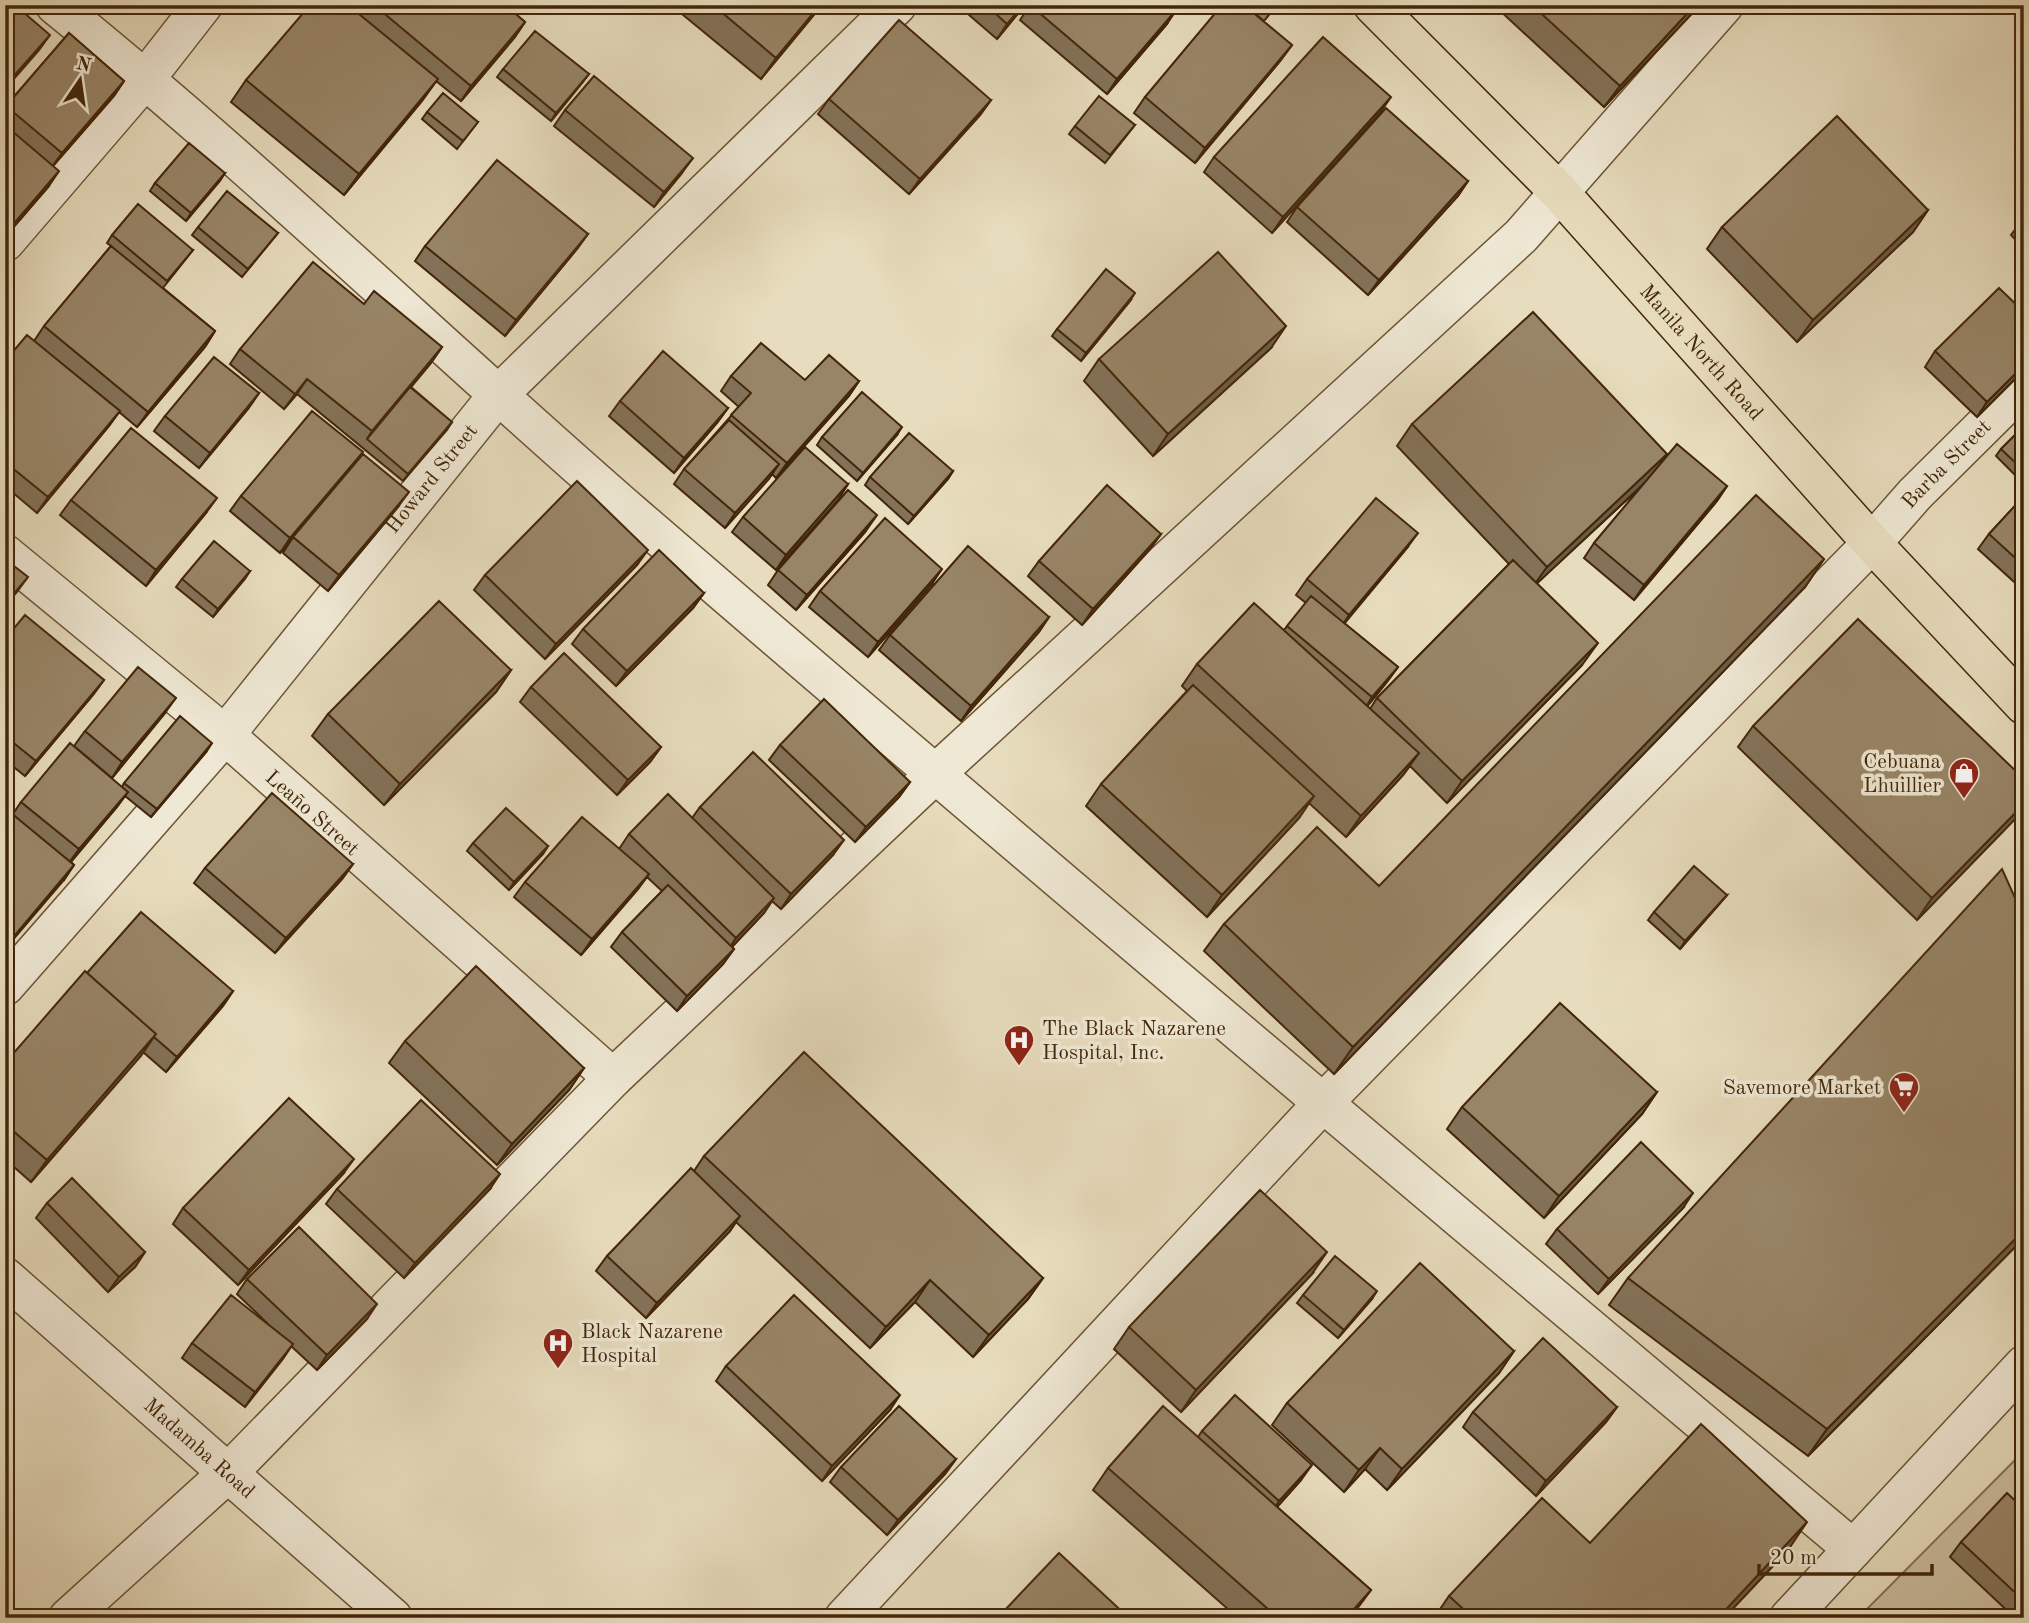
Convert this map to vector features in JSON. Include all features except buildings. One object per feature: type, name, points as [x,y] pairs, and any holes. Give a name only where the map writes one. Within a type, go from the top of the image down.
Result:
[{"type":"highway","name":"Manila North Road","points":[[1373,5],[1560,193],[1872,543],[2024,705]]},
{"type":"street","points":[[55,5],[146,78],[498,397],[934,775],[1853,1549]]},
{"type":"street","points":[[5,242],[146,78],[203,5]]},
{"type":"street","name":"Howard Street","points":[[5,986],[225,735],[498,397],[897,5]]},
{"type":"street","points":[[68,1618],[229,1472],[613,1079],[934,775],[1521,236],[1724,5]]},
{"type":"street","name":"Barba Street","points":[[844,1618],[1322,1104],[1872,543],[1915,494],[2024,386]]},
{"type":"street","name":"Leaño Street","points":[[5,554],[225,735],[613,1079]]},
{"type":"street","name":"Madamba Road","points":[[5,1277],[393,1618]]},
{"type":"street","points":[[1789,1618],[2024,1364]]},
{"type":"shaded area","points":[[2024,1451],[2024,1618],[1858,1618]]},
{"type":"place","name":"Cebuana Lhuillier","points":[[1964,800]]},
{"type":"place","name":"The Black Nazarene Hospital, Inc.","points":[[1019,1067]]},
{"type":"place","name":"Savemore Market","points":[[1904,1114]]},
{"type":"place","name":"Black Nazarene Hospital","points":[[558,1370]]}]
